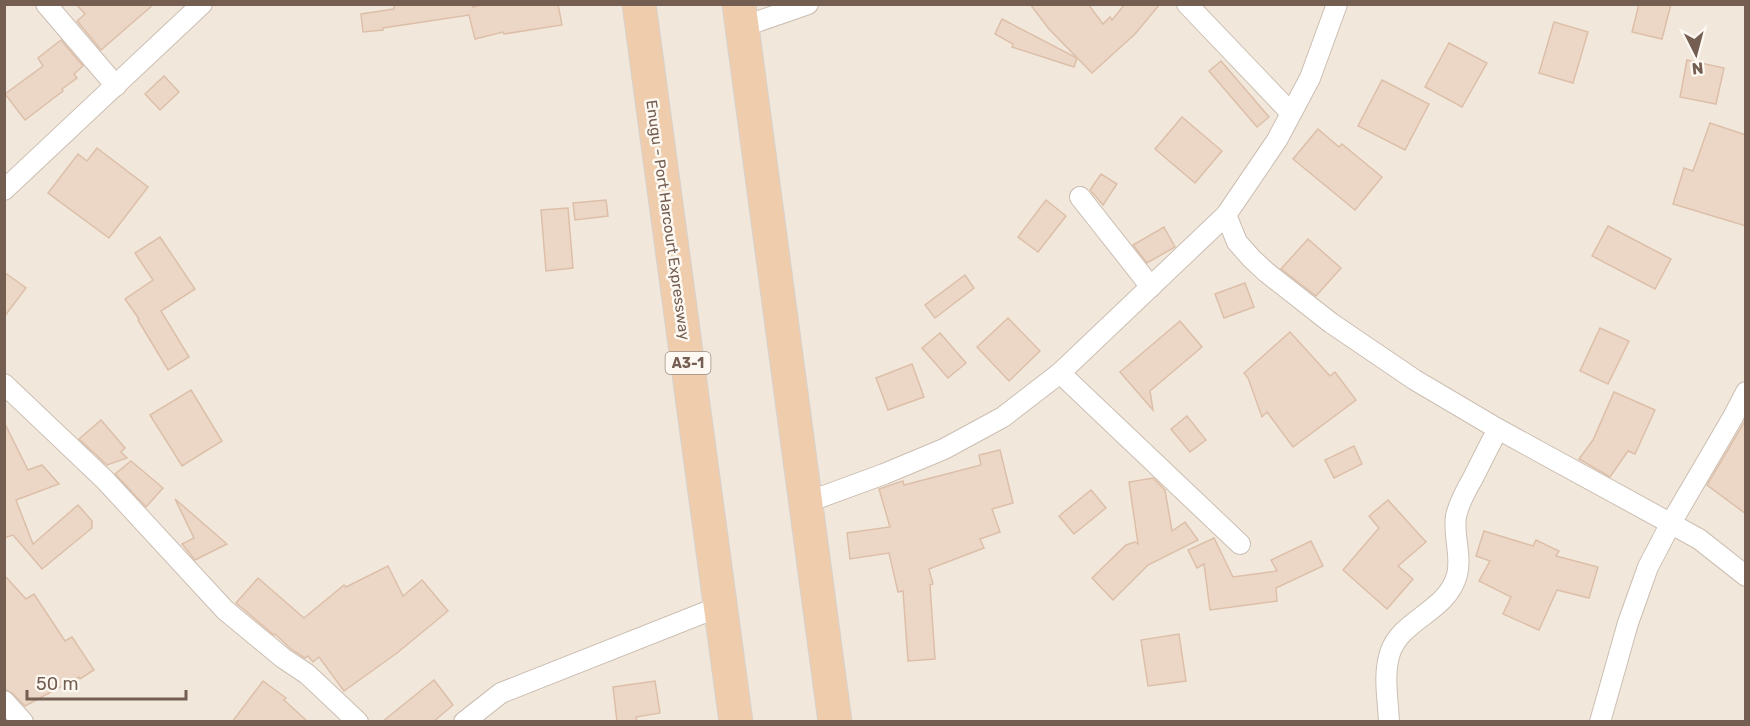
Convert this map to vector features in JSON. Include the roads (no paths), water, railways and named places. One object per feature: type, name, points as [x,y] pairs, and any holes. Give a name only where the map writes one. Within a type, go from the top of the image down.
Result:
[{"type":"highway","name":"Enugu - Port Harcourt Expressway","points":[[639,4],[736,722]]},
{"type":"highway","points":[[740,16],[835,722]]},
{"type":"street","points":[[46,4],[116,86]]},
{"type":"street","points":[[4,190],[202,4]]},
{"type":"street","points":[[740,16],[808,4]]},
{"type":"street","points":[[1187,4],[1291,113]]},
{"type":"street","points":[[805,503],[944,449],[1003,417],[1060,373],[1226,215],[1277,140],[1310,78],[1337,4]]},
{"type":"street","points":[[1080,197],[1151,287]]},
{"type":"street","points":[[1226,215],[1237,242],[1266,272],[1340,329],[1415,380],[1498,429],[1700,539],[1746,576]]},
{"type":"street","points":[[1060,373],[1239,544]]},
{"type":"street","points":[[6,390],[105,480],[225,610],[283,658],[307,674],[358,722]]},
{"type":"street","points":[[1600,722],[1618,655],[1648,567],[1746,392]]},
{"type":"street","points":[[1389,722],[1386,672],[1390,652],[1400,634],[1440,604],[1452,589],[1457,575],[1459,557],[1456,517],[1460,504],[1498,429]]},
{"type":"street","points":[[464,722],[501,693],[721,606]]}]
